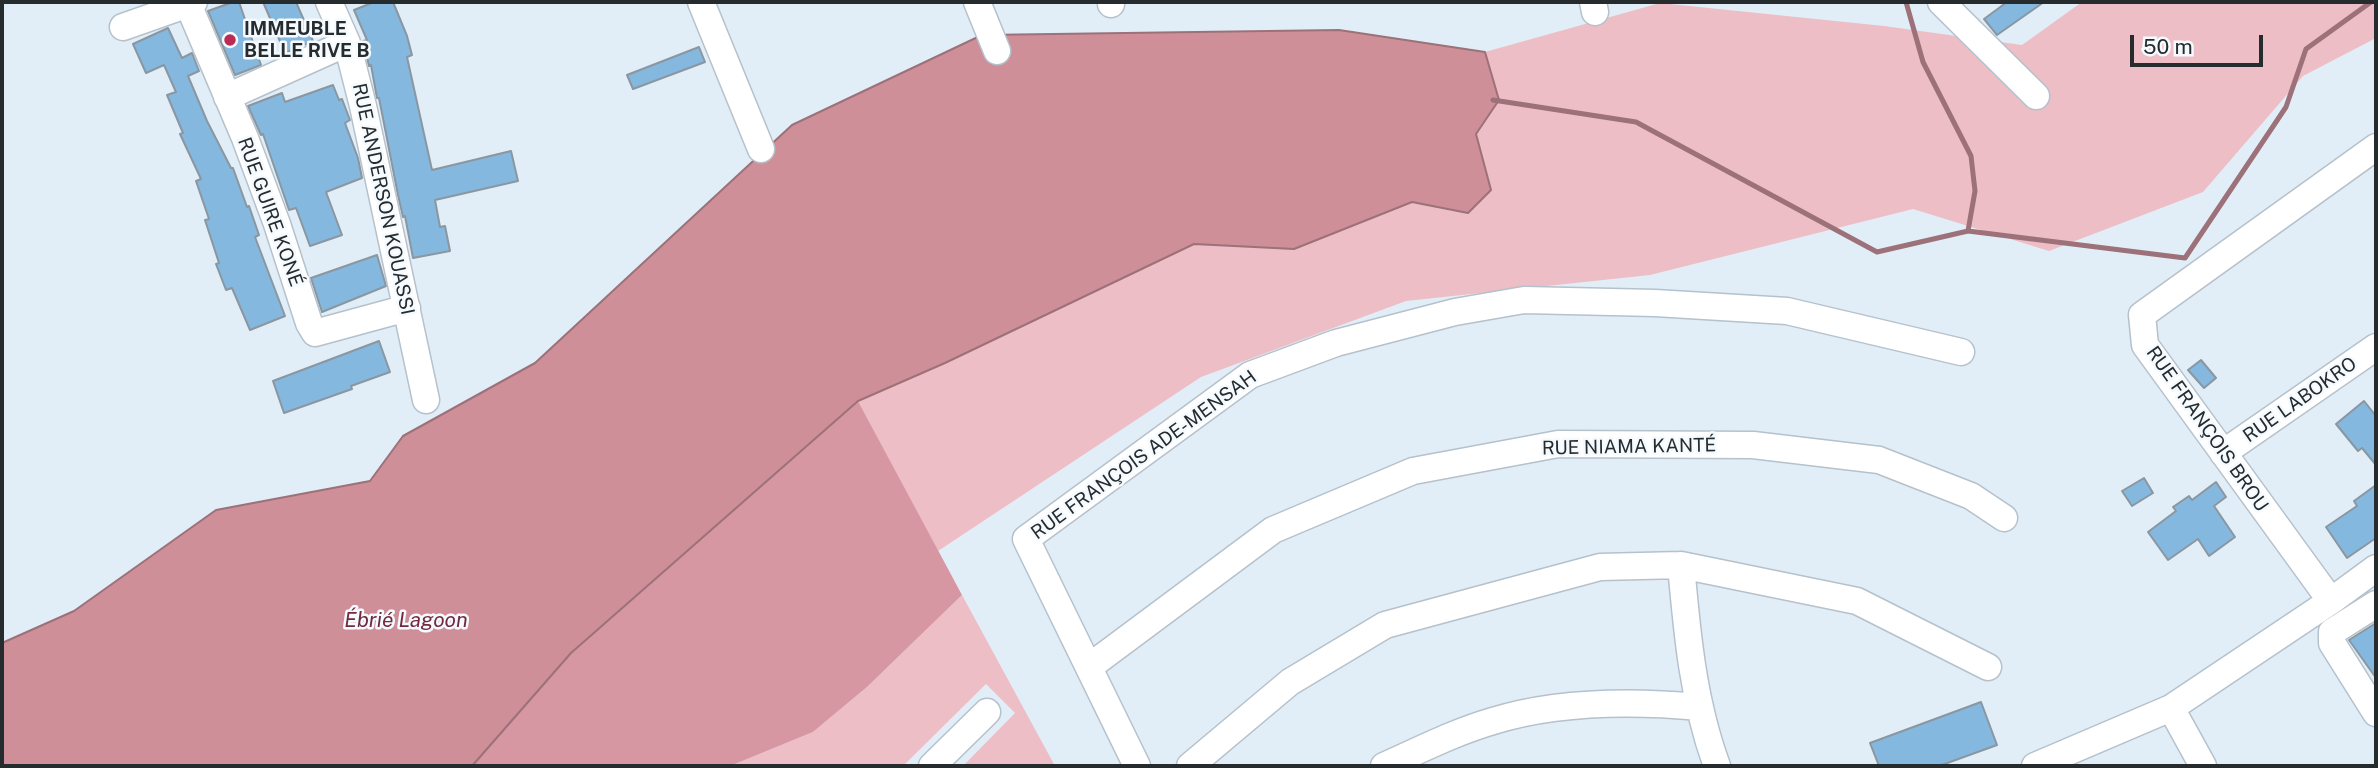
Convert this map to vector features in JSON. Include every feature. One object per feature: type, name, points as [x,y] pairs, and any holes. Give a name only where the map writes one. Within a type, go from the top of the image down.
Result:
[{"type":"street","name":"RUE ANDERSON KOUASSI","points":[[328,2],[347,43],[384,197],[426,400]]},
{"type":"street","points":[[701,2],[761,149]]},
{"type":"street","points":[[978,2],[997,51]]},
{"type":"street","points":[[1941,2],[2036,96]]},
{"type":"street","points":[[123,27],[191,3]]},
{"type":"street","name":"RUE GUIRE KONÉ","points":[[191,3],[277,224],[309,323],[315,333],[407,308]]},
{"type":"street","points":[[227,97],[347,43]]},
{"type":"street","name":"RUE FRANÇOIS BROU","points":[[2331,601],[2145,345],[2143,315],[2376,147]]},
{"type":"street","name":"RUE FRANÇOIS ADE-MENSAH","points":[[1137,766],[1026,539],[1250,375],[1336,343],[1455,312],[1524,300],[1656,303],[1787,311],[1961,352]]},
{"type":"street","name":"RUE LABOKRO","points":[[2223,453],[2376,348]]},
{"type":"street","name":"RUE NIAMA KANTÉ","points":[[1089,667],[1273,530],[1413,471],[1558,444],[1753,445],[1879,460],[1971,496],[2004,518]]},
{"type":"street","points":[[1189,766],[1290,682],[1385,625],[1600,567],[1681,565],[1857,601],[1988,667]]},
{"type":"street","points":[[1681,565],[1689,651],[1700,707],[1717,766]]},
{"type":"street","points":[[2035,766],[2171,708],[2375,571]]},
{"type":"street","points":[[2376,604],[2332,632],[2332,643],[2376,713]]},
{"type":"street","points":[[1384,766],[1493,720],[1535,712],[1645,702],[1700,707]]},
{"type":"street","points":[[2171,708],[2203,766]]},
{"type":"street","points":[[932,766],[987,712]]},
{"type":"shaded area","points":[[2082,2],[2376,2],[2376,38],[2303,76],[2203,192],[2049,251],[1913,209],[1650,275],[1406,301],[1201,377],[938,551],[858,401],[945,363],[1194,244],[1294,249],[1412,202],[1468,213],[1491,190],[1476,134],[1499,100],[1485,52],[1660,3],[1884,26],[2022,45]]},
{"type":"shaded area","points":[[858,401],[962,595],[867,687],[813,732],[730,766],[472,766],[571,653]]},
{"type":"shaded area","points":[[962,595],[1055,766],[963,766],[1015,713],[986,684],[903,766],[730,766],[813,732],[867,687]]},
{"type":"water","name":"Ébrié Lagoon","points":[[1339,30],[1485,52],[1499,100],[1476,134],[1491,190],[1468,213],[1412,202],[1294,249],[1194,244],[945,363],[858,401],[571,653],[472,766],[2,766],[2,643],[74,611],[216,510],[370,481],[403,436],[535,363],[792,125],[982,35]]},
{"type":"building","name":"IMMEUBLE BELLE RIVE B","points":[[239,2],[261,65],[235,75],[208,11]]},
{"type":"building","points":[[263,2],[296,2],[313,41],[285,53]]},
{"type":"building","points":[[374,2],[393,2],[407,36],[412,55],[407,57],[432,170],[511,151],[518,181],[435,200],[440,227],[445,226],[450,251],[413,258],[379,98],[363,41],[367,40],[354,10]]},
{"type":"building","points":[[2007,2],[2044,2],[1997,35],[1984,19]]},
{"type":"building","points":[[168,28],[182,58],[192,53],[199,71],[188,76],[207,121],[233,168],[247,207],[249,206],[259,235],[255,237],[285,316],[250,330],[232,288],[226,290],[216,264],[219,263],[205,220],[209,219],[196,181],[201,179],[180,134],[183,133],[167,95],[176,92],[164,65],[146,73],[133,44]]},
{"type":"building","points":[[699,47],[705,62],[633,89],[627,75]]},
{"type":"building","points":[[333,85],[350,120],[345,123],[362,178],[326,192],[342,235],[310,246],[296,208],[289,210],[263,134],[261,135],[248,106],[282,93],[285,102]]},
{"type":"building","points":[[377,255],[386,286],[322,312],[311,278]]},
{"type":"building","points":[[379,341],[390,372],[351,386],[352,389],[284,413],[273,381]]},
{"type":"building","points":[[2201,360],[2216,378],[2204,388],[2188,370]]},
{"type":"building","points":[[2364,401],[2376,416],[2376,465],[2362,448],[2358,451],[2336,424]]},
{"type":"building","points":[[2144,478],[2153,493],[2132,506],[2122,491]]},
{"type":"building","points":[[2216,482],[2226,497],[2214,506],[2235,537],[2209,556],[2198,539],[2168,560],[2148,532],[2176,511],[2173,507],[2189,496],[2192,500]]},
{"type":"building","points":[[2376,485],[2376,538],[2347,558],[2326,527],[2357,506],[2354,501]]},
{"type":"building","points":[[2376,623],[2376,678],[2349,640]]},
{"type":"building","points":[[1981,702],[1997,745],[1939,766],[1879,766],[1870,743]]},
{"type":"waterway","points":[[1906,2],[1923,62],[1971,156],[1975,191],[1968,231]]},
{"type":"waterway","points":[[1493,100],[1636,122],[1877,252],[1968,231],[2185,258],[2286,107],[2306,49],[2371,2]]},
{"type":"place","name":"IMMEUBLE BELLE RIVE B","points":[[230,40]]}]
